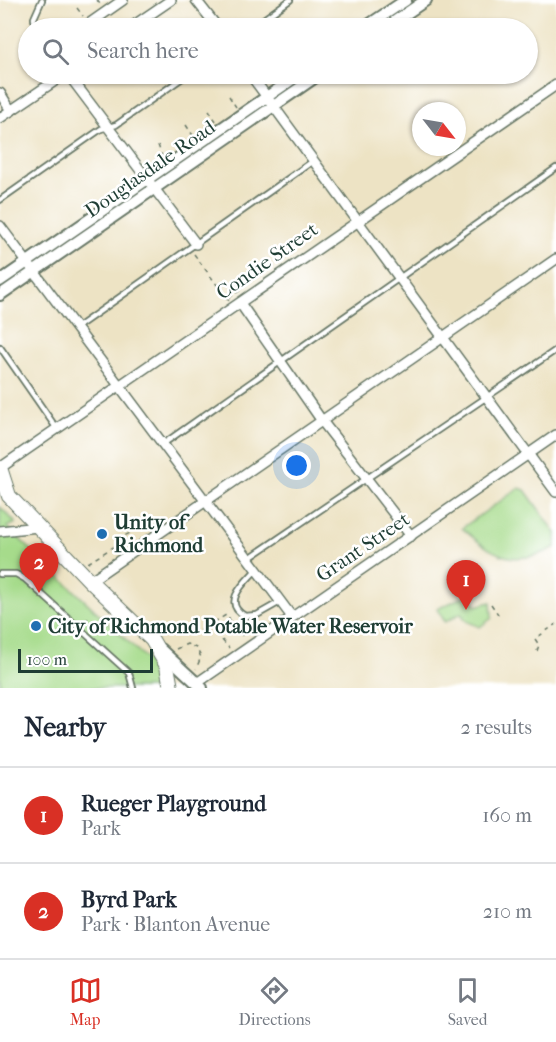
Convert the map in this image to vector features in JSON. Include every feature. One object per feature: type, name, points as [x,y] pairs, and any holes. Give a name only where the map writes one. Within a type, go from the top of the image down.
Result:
[{"type":"main road","points":[[0,468],[4,494],[90,581],[145,632],[159,649],[167,666],[171,688]]},
{"type":"street","points":[[97,18],[123,0]]},
{"type":"street","points":[[145,18],[171,0]]},
{"type":"street","points":[[196,0],[210,18]]},
{"type":"street","points":[[379,18],[406,0]]},
{"type":"street","points":[[400,18],[426,0]]},
{"type":"street","points":[[0,118],[51,84]]},
{"type":"street","points":[[74,84],[150,184],[193,246]]},
{"type":"street","points":[[257,84],[556,492]]},
{"type":"street","name":"Douglasdale Road","points":[[270,101],[289,84]]},
{"type":"street","name":"Douglasdale Road","points":[[0,295],[31,266],[270,101],[301,84]]},
{"type":"street","name":"Condie Street","points":[[0,468],[556,85]]},
{"type":"street","points":[[0,93],[11,111]]},
{"type":"street","points":[[0,226],[292,617]]},
{"type":"street","points":[[90,581],[556,259]]},
{"type":"street","name":"Douglasdale Road","points":[[0,281],[31,266]]},
{"type":"street","points":[[240,303],[282,360],[322,421],[411,536]]},
{"type":"street","name":"Grant Street","points":[[196,686],[556,435]]},
{"type":"street","points":[[0,531],[38,527]]},
{"type":"street","points":[[159,649],[196,686]]},
{"type":"lane","points":[[34,18],[42,0]]},
{"type":"lane","points":[[265,18],[290,0]]},
{"type":"lane","points":[[0,200],[101,129],[116,124],[174,84]]},
{"type":"lane","points":[[76,328],[313,161]]},
{"type":"lane","points":[[163,444],[556,168]]},
{"type":"lane","points":[[0,347],[57,429]]},
{"type":"lane","points":[[248,559],[556,350]]},
{"type":"lane","points":[[256,570],[239,589],[233,600],[235,608],[245,616],[256,615],[280,602]]},
{"type":"lane","points":[[0,574],[16,574],[25,579],[129,672],[134,687]]},
{"type":"path","points":[[229,96],[237,108]]},
{"type":"path","points":[[209,110],[217,122]]},
{"type":"path","points":[[186,125],[194,137]]},
{"type":"path","points":[[158,145],[164,159]]},
{"type":"path","points":[[193,246],[228,300],[243,288]]},
{"type":"path","points":[[120,550],[118,544],[120,538],[132,532]]},
{"type":"path","points":[[88,563],[118,544]]},
{"type":"path","points":[[99,555],[105,561]]},
{"type":"path","points":[[491,604],[500,617]]},
{"type":"path","points":[[203,632],[201,630],[226,615],[246,639]]},
{"type":"path","points":[[82,626],[90,616]]},
{"type":"path","points":[[537,651],[539,645],[535,639],[556,624]]},
{"type":"path","points":[[226,631],[234,625]]},
{"type":"path","points":[[222,640],[230,650]]},
{"type":"path","points":[[175,650],[187,644],[196,648],[201,661],[195,670]]},
{"type":"green space","points":[[519,488],[525,490],[556,533],[556,547],[529,557],[517,558],[495,552],[484,546],[462,528]]},
{"type":"green space","points":[[0,507],[16,523],[7,527],[154,666],[156,688],[0,688]]},
{"type":"green space","points":[[469,594],[476,606],[491,602],[492,618],[480,627],[466,621],[461,613],[445,622],[437,609]]},
{"type":"place","name":"Unity of Richmond","points":[[102,534]]},
{"type":"place","name":"Byrd Park","points":[[39,593]]},
{"type":"place","name":"Rueger Playground","points":[[466,610]]},
{"type":"place","name":"City of Richmond Potable Water Reservoir","points":[[36,626]]}]
